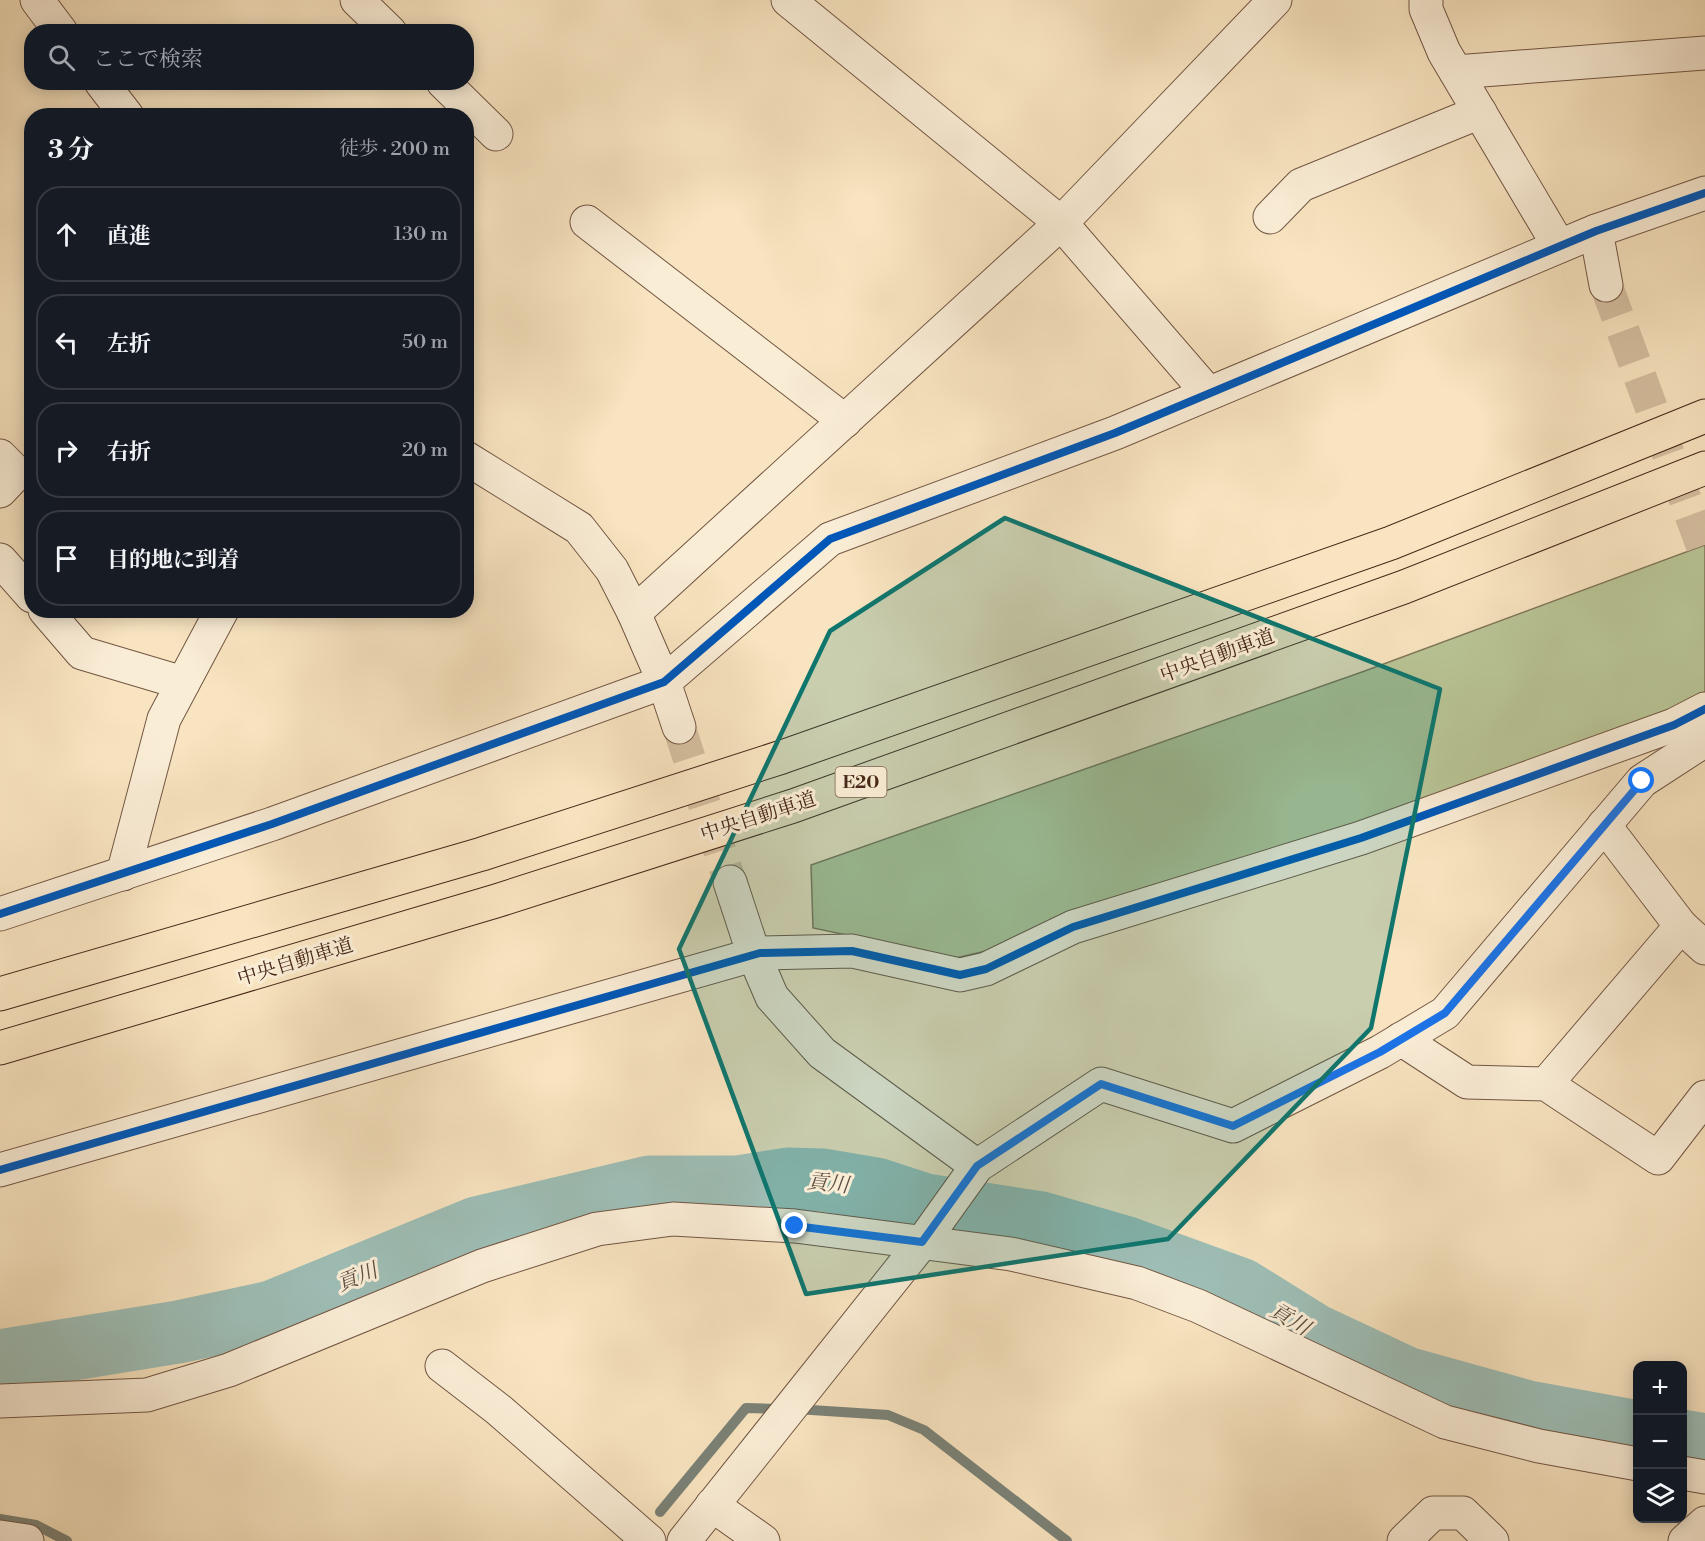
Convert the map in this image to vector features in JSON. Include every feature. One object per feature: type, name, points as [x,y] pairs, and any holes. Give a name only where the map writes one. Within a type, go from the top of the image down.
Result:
[{"type":"highway","name":"E20","points":[[0,994],[482,854],[782,757],[1391,543],[1705,416]]},
{"type":"highway","name":"中央自動車道","points":[[0,1048],[496,901],[793,806],[1404,587],[1705,468]]},
{"type":"street","points":[[37,0],[55,24]]},
{"type":"street","points":[[357,0],[382,24]]},
{"type":"street","points":[[788,0],[1061,223],[1208,393]]},
{"type":"street","points":[[634,613],[1061,223],[1275,0]]},
{"type":"street","points":[[1426,0],[1426,9],[1444,52],[1559,246]]},
{"type":"street","points":[[1456,72],[1705,53]]},
{"type":"street","points":[[107,90],[121,108]]},
{"type":"street","points":[[451,90],[470,108]]},
{"type":"street","points":[[474,112],[496,134]]},
{"type":"street","points":[[1270,217],[1301,185],[1480,112]]},
{"type":"street","points":[[6,903],[123,874],[272,824],[664,682],[830,539],[1115,433],[1559,246],[1705,193]]},
{"type":"street","points":[[587,222],[845,421]]},
{"type":"street","points":[[1596,231],[1606,285]]},
{"type":"street","points":[[0,456],[17,473],[0,491]]},
{"type":"street","points":[[474,463],[579,528],[612,570],[634,613],[664,682],[679,727]]},
{"type":"street","points":[[0,560],[24,587]]},
{"type":"street","points":[[52,618],[82,652],[183,683]]},
{"type":"street","points":[[123,874],[164,719],[218,618]]},
{"type":"street","points":[[0,1170],[754,955],[852,951],[960,975],[986,969],[1073,927],[1361,838],[1674,725],[1705,709]]},
{"type":"street","points":[[684,1541],[923,1241],[977,1166],[1101,1084],[1233,1126],[1401,1039],[1445,1013],[1642,781],[1705,740]]},
{"type":"street","points":[[1604,825],[1681,926],[1705,948]]},
{"type":"street","points":[[730,882],[754,955],[772,997],[822,1053],[927,1126],[977,1166]]},
{"type":"street","points":[[1546,1084],[1681,926]]},
{"type":"street","points":[[1401,1039],[1467,1083],[1546,1084],[1658,1158],[1705,1097]]},
{"type":"street","points":[[0,1401],[147,1395],[229,1370],[482,1266],[597,1229],[673,1219],[795,1226],[923,1241],[1011,1254],[1137,1283],[1198,1306],[1445,1422],[1539,1446],[1633,1463]]},
{"type":"street","points":[[442,1366],[499,1410],[649,1541]]},
{"type":"street","points":[[1687,1474],[1705,1477]]},
{"type":"street","points":[[712,1505],[764,1541]]},
{"type":"street","points":[[1404,1541],[1433,1513],[1463,1513],[1492,1541]]},
{"type":"street","points":[[1685,1541],[1705,1523]]},
{"type":"street","points":[[0,1536],[27,1541]]},
{"type":"highlighted area","points":[[1005,518],[1440,689],[1371,1028],[1168,1239],[806,1294],[679,949],[830,631]]},
{"type":"green space","points":[[1705,545],[1705,692],[1640,724],[1003,947],[956,958],[813,928],[811,865],[1362,672]]},
{"type":"waterway","name":"貢川","points":[[0,1361],[178,1332],[272,1312],[477,1228],[650,1187],[737,1187],[788,1179],[823,1180],[876,1189],[925,1205],[1041,1223],[1127,1248],[1240,1289],[1314,1335],[1406,1378],[1528,1412],[1633,1431]]},
{"type":"waterway","points":[[660,1512],[746,1408],[781,1409]]},
{"type":"waterway","points":[[796,1409],[888,1415],[924,1430],[1067,1541]]},
{"type":"waterway","name":"貢川","points":[[1687,1442],[1705,1445]]},
{"type":"waterway","points":[[0,1519],[36,1525],[67,1541]]},
{"type":"tunnel","points":[[1606,285],[1705,553]]},
{"type":"tunnel","points":[[679,727],[730,882]]},
{"type":"cycle path","points":[[0,914],[272,824],[664,682],[830,539],[1115,433],[1596,231],[1705,193]]},
{"type":"cycle path","points":[[0,1170],[760,953],[852,951],[960,975],[986,969],[1073,927],[1361,838],[1674,725],[1705,709]]},
{"type":"route","points":[[795,1226],[922,1242],[977,1166],[1101,1084],[1233,1126],[1380,1052],[1445,1013],[1642,781]]}]
